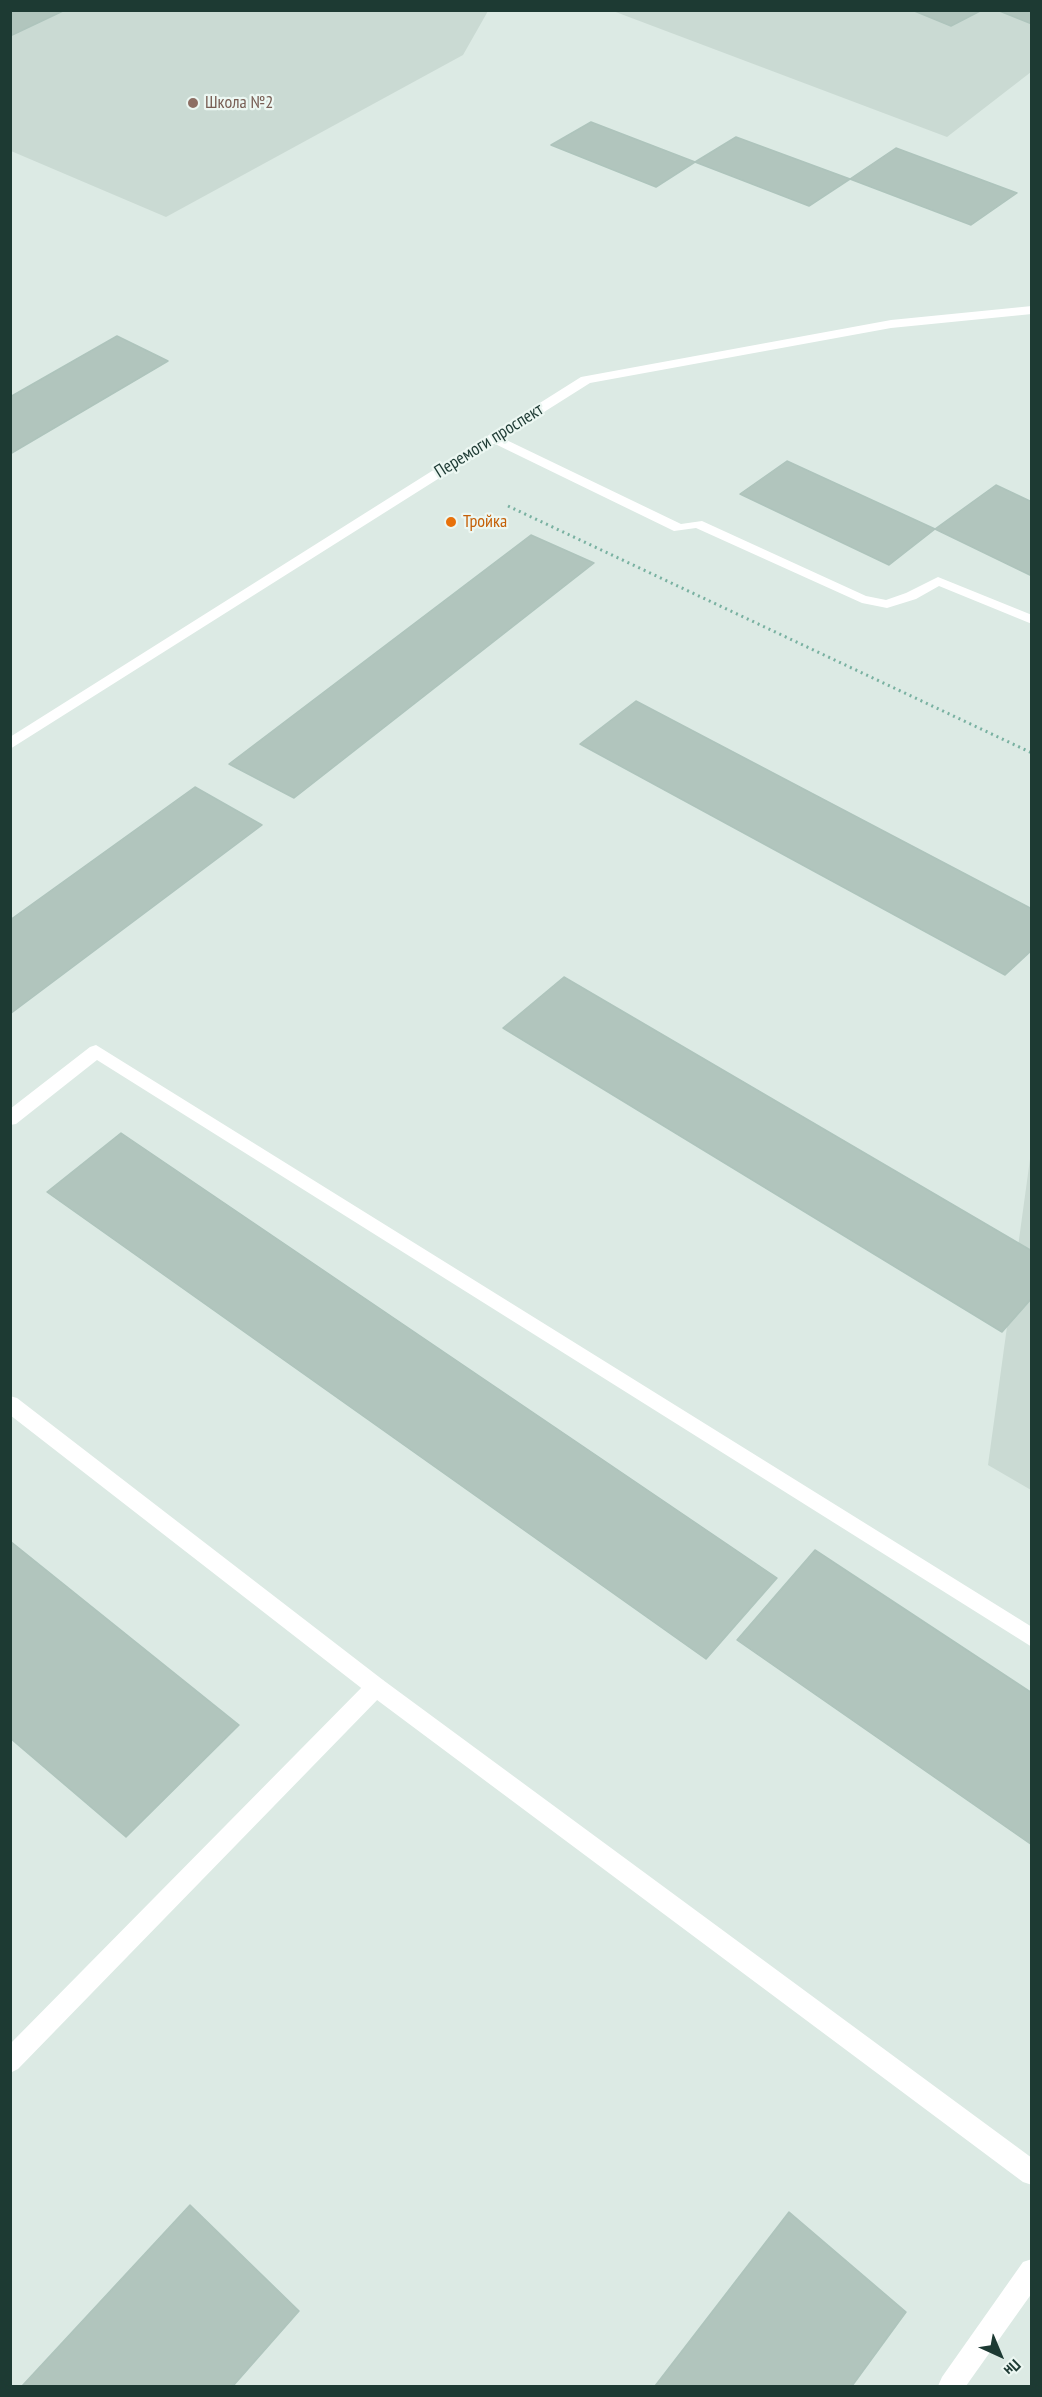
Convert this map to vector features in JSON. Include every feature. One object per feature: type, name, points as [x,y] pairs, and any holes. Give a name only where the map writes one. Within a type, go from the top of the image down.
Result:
[{"type":"street","name":"Перемоги проспект","points":[[10,744],[586,380],[891,324],[1032,310]]},
{"type":"street","points":[[494,438],[679,528],[697,524],[862,599],[887,604],[910,596],[938,581],[1032,620]]},
{"type":"street","points":[[10,1119],[96,1051],[1032,1638]]},
{"type":"street","points":[[10,1404],[376,1687],[1032,2173]]},
{"type":"street","points":[[10,2061],[376,1687]]},
{"type":"street","points":[[951,2386],[1032,2271]]},
{"type":"path","points":[[508,506],[1032,753]]},
{"type":"shaded area","name":"Школа №2","points":[[11,11],[488,11],[463,55],[166,217],[11,151]]},
{"type":"shaded area","points":[[613,11],[1031,11],[1031,72],[947,137]]},
{"type":"shaded area","points":[[1031,1152],[1031,1490],[988,1465]]},
{"type":"building","points":[[10,10],[65,10],[10,36]]},
{"type":"building","points":[[912,10],[982,10],[951,26]]},
{"type":"building","points":[[997,10],[1032,10],[1032,24]]},
{"type":"building","points":[[591,122],[695,162],[656,187],[551,145]]},
{"type":"building","points":[[736,137],[850,179],[809,206],[695,162]]},
{"type":"building","points":[[896,148],[1017,193],[971,225],[850,179]]},
{"type":"building","points":[[117,336],[168,361],[10,454],[10,397]]},
{"type":"building","points":[[787,461],[935,529],[889,565],[740,494]]},
{"type":"building","points":[[996,485],[1032,502],[1032,576],[935,529]]},
{"type":"building","points":[[531,535],[594,563],[294,798],[229,764]]},
{"type":"building","points":[[636,701],[1032,909],[1032,950],[1005,975],[580,744]]},
{"type":"building","points":[[195,787],[262,825],[10,1014],[10,920]]},
{"type":"building","points":[[564,977],[1032,1251],[1032,1298],[1002,1332],[503,1028]]},
{"type":"building","points":[[121,1133],[777,1578],[706,1659],[47,1192]]},
{"type":"building","points":[[10,1541],[239,1725],[126,1837],[10,1738]]},
{"type":"building","points":[[815,1550],[1032,1693],[1032,1845],[737,1640]]},
{"type":"building","points":[[190,2205],[299,2311],[233,2386],[22,2386]]},
{"type":"building","points":[[789,2212],[906,2312],[852,2386],[655,2386]]},
{"type":"place","name":"Школа №2","points":[[193,103]]},
{"type":"place","name":"Тройка","points":[[451,522]]}]
